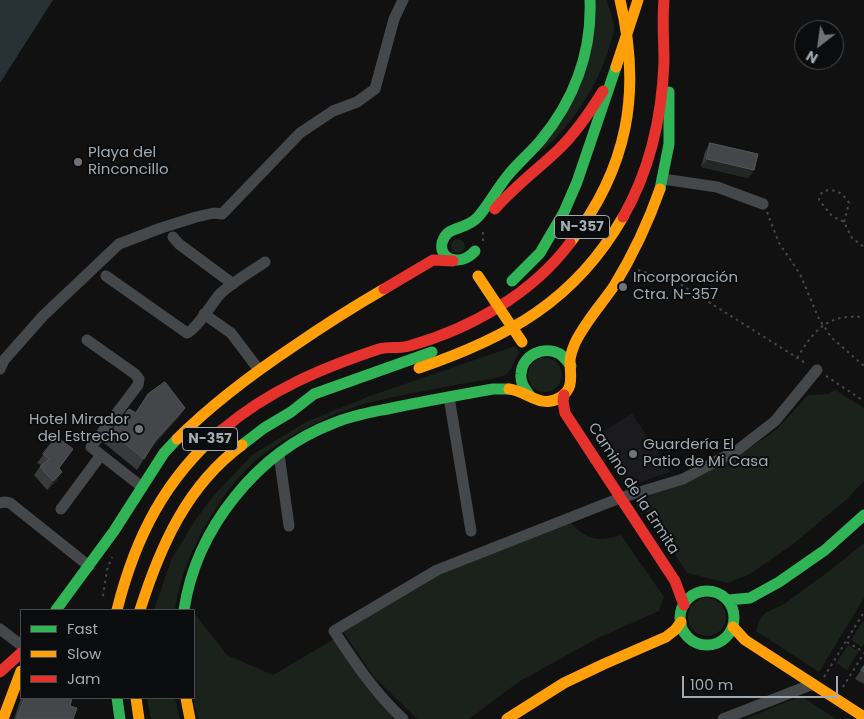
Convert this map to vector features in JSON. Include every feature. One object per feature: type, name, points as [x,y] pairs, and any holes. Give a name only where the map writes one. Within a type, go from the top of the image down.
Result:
[{"type":"main road","points":[[434,260],[434,256],[446,234],[453,229],[465,227],[474,222],[510,173],[538,144],[555,122],[577,84],[591,22],[590,0]]},
{"type":"main road","name":"N-357","points":[[117,609],[127,571],[146,525],[176,476],[204,444],[247,410],[285,387],[322,370],[384,347],[404,347],[480,317],[513,298],[563,252],[597,203],[623,138],[631,76],[627,27],[620,0]]},
{"type":"main road","points":[[636,0],[641,29]]},
{"type":"main road","points":[[484,302],[504,288],[530,265],[548,241],[564,212],[577,182],[616,67],[636,0]]},
{"type":"main road","points":[[337,398],[454,356],[524,322],[577,279],[613,236],[638,189],[651,152],[659,114],[664,54],[662,16],[664,0]]},
{"type":"main road","points":[[570,366],[571,351],[577,338],[625,266],[650,217],[663,179],[670,124],[668,64],[664,54]]},
{"type":"main road","points":[[57,609],[114,531],[164,453],[198,417],[259,370],[346,310],[434,260],[455,261],[468,259],[475,240],[519,182],[560,148],[578,128],[600,97],[616,67]]},
{"type":"main road","name":"N-357","points":[[529,300],[572,259],[603,215]]},
{"type":"main road","points":[[460,228],[470,232],[475,240],[476,274]]},
{"type":"main road","points":[[442,244],[444,254],[476,274],[531,355]]},
{"type":"main road","points":[[455,317],[470,310]]},
{"type":"main road","name":"N-357","points":[[140,609],[160,552],[174,524],[212,472],[236,449],[314,394],[446,347],[485,329],[515,311]]},
{"type":"main road","points":[[384,347],[414,332]]},
{"type":"main road","points":[[184,609],[192,576],[204,547],[215,526],[240,490],[280,454],[323,427],[368,412],[494,389],[508,388],[519,390],[535,400],[547,402],[557,400],[564,395],[571,384],[572,372],[563,356],[552,350],[539,351],[531,355],[524,362],[520,374],[522,386],[530,396]]},
{"type":"main road","name":"Camino de la Ermita","points":[[564,395],[565,413],[675,581],[684,605]]},
{"type":"main road","name":"Camino de la Ermita","points":[[547,402],[565,413]]},
{"type":"main road","points":[[291,412],[315,407]]},
{"type":"main road","points":[[734,614],[750,598],[779,582],[825,550],[864,515]]},
{"type":"main road","name":"Camino de la Ermita","points":[[675,581],[694,594]]},
{"type":"main road","points":[[745,640],[726,638],[708,645],[695,642],[685,634],[680,622],[680,615],[684,605],[694,594],[707,591],[714,592],[728,600],[750,598]]},
{"type":"main road","points":[[726,638],[733,627],[734,614],[728,600]]},
{"type":"main road","points":[[666,637],[675,630],[680,622]]},
{"type":"main road","points":[[733,627],[745,640],[864,717]]},
{"type":"main road","points":[[507,719],[523,707],[582,672],[666,637],[675,635],[690,638]]},
{"type":"main road","points":[[11,694],[8,679],[1,670],[20,653]]},
{"type":"main road","points":[[3,719],[20,674]]},
{"type":"main road","points":[[117,699],[120,719]]},
{"type":"main road","points":[[136,699],[139,719]]},
{"type":"main road","points":[[186,699],[190,719]]},
{"type":"street","points":[[0,369],[4,360],[43,316],[119,244],[196,217],[214,213],[222,214],[300,133],[333,111],[357,102],[375,89],[394,19],[403,0]]},
{"type":"street","points":[[663,179],[718,187],[764,204]]},
{"type":"street","points":[[173,237],[179,244],[233,284]]},
{"type":"street","points":[[106,276],[185,332],[189,332],[193,330],[220,294],[265,262]]},
{"type":"street","points":[[204,314],[231,333],[259,370]]},
{"type":"street","points":[[87,340],[137,376],[139,382],[91,446],[142,486]]},
{"type":"street","points":[[403,719],[365,678],[334,631],[437,570],[620,498],[683,478],[739,449],[775,421],[816,370]]},
{"type":"street","points":[[449,397],[471,531]]},
{"type":"street","points":[[280,454],[288,526]]},
{"type":"street","points":[[61,509],[101,455]]},
{"type":"street","points":[[0,496],[5,503],[89,566]]},
{"type":"street","points":[[0,629],[20,644]]},
{"type":"street","points":[[723,719],[816,686]]},
{"type":"path","points":[[844,222],[849,203],[845,196],[829,189],[822,192],[819,200],[824,208],[832,216],[844,222],[852,238],[864,247]]},
{"type":"path","points":[[764,204],[779,243],[800,274],[819,319],[832,338],[864,366]]},
{"type":"path","points":[[625,266],[677,282],[864,401]]},
{"type":"path","points":[[797,358],[811,335],[823,324],[854,316],[864,317]]},
{"type":"path","points":[[103,597],[107,570]]},
{"type":"path","points":[[816,686],[864,612]]},
{"type":"path","points":[[860,618],[864,620]]},
{"type":"path","points":[[836,699],[864,653],[846,641]]},
{"type":"shaded area","points":[[0,0],[53,0],[0,83]]},
{"type":"shaded area","points":[[595,0],[607,0],[613,22],[614,34],[605,60],[591,90],[573,118],[551,143],[539,153],[564,117]]},
{"type":"shaded area","points":[[458,239],[463,241],[465,246],[463,251],[458,253],[453,251],[451,246],[453,241]]},
{"type":"shaded area","points":[[515,346],[519,352],[506,375],[355,407],[308,427],[265,453],[240,476],[227,492],[203,530],[185,571],[175,609],[154,609],[171,560],[196,519],[214,495],[252,455],[306,422],[370,396]]},
{"type":"shaded area","points":[[545,358],[552,359],[557,363],[561,368],[561,382],[557,387],[552,391],[545,392],[538,391],[533,387],[529,382],[528,375],[529,368],[533,363],[538,359]]},
{"type":"shaded area","points":[[835,390],[864,408],[864,481],[846,500],[792,545],[750,574],[728,583],[687,573],[637,497],[751,447],[778,428],[808,395],[827,394]]},
{"type":"shaded area","name":"Guardería El Patio de Mi Casa","points":[[632,413],[670,472],[630,486],[596,436]]},
{"type":"shaded area","points":[[568,520],[580,531],[592,538],[604,539],[621,535],[664,597],[659,611],[598,638],[520,681],[469,719],[417,719],[374,677],[342,630],[436,574]]},
{"type":"shaded area","points":[[864,543],[864,598],[819,672],[756,631],[759,621],[765,613],[784,604]]},
{"type":"shaded area","points":[[707,598],[721,603],[726,617],[721,631],[707,636],[693,631],[688,617],[693,603]]},
{"type":"shaded area","points":[[195,614],[227,655],[273,675],[334,639],[369,691],[395,719],[199,719],[194,706]]},
{"type":"shaded area","points":[[863,621],[864,643],[862,647],[851,640]]},
{"type":"shaded area","points":[[848,645],[859,651],[847,670],[836,663]]},
{"type":"shaded area","points":[[801,696],[836,719],[745,719]]},
{"type":"shaded area","points":[[147,699],[175,699],[180,719],[151,719]]},
{"type":"building","points":[[710,143],[758,154],[754,170],[707,159]]},
{"type":"building","name":"Hotel Mirador del Estrecho","points":[[165,382],[185,408],[155,441],[144,459],[111,432],[129,409],[136,413],[148,394]]},
{"type":"building","points":[[57,437],[73,449],[59,468],[62,472],[53,481],[40,467],[49,459],[43,454]]},
{"type":"building","points":[[25,699],[72,699],[70,706],[77,708],[73,719],[17,719]]},
{"type":"traffic: fast","points":[[475,251],[462,260],[449,258],[442,250],[444,238],[450,231],[468,224],[478,217],[501,184],[541,140],[563,109],[572,92],[584,57],[588,38],[590,0]]},
{"type":"traffic: fast","points":[[512,281],[540,253],[564,212],[577,182],[616,67]]},
{"type":"traffic: fast","points":[[660,189],[669,144],[669,92]]},
{"type":"traffic: fast","points":[[530,396],[521,380],[522,367],[530,357],[541,351],[554,351],[560,354],[571,366]]},
{"type":"traffic: fast","points":[[242,445],[314,394],[432,352]]},
{"type":"traffic: fast","points":[[184,609],[191,580],[202,551],[216,523],[235,497],[256,474],[280,453],[306,436],[341,420],[417,403],[493,389],[509,389]]},
{"type":"traffic: fast","points":[[57,609],[114,531],[164,453],[177,439]]},
{"type":"traffic: fast","points":[[728,600],[750,598],[779,582],[825,550],[864,515]]},
{"type":"traffic: fast","points":[[707,591],[717,593],[726,599],[732,608],[734,618],[732,628],[726,637],[717,643],[707,645],[697,643],[688,637],[682,628],[680,618],[682,608],[688,599],[697,593],[707,591]]},
{"type":"traffic: fast","points":[[117,699],[120,719]]},
{"type":"traffic: slow","points":[[570,243],[590,215],[605,186],[617,157],[625,128],[629,98],[630,66],[627,34],[620,0]]},
{"type":"traffic: slow","points":[[616,67],[638,0]]},
{"type":"traffic: slow","points":[[509,389],[546,402],[559,398],[567,391],[570,386],[570,356],[575,343],[628,263],[660,189]]},
{"type":"traffic: slow","points":[[419,368],[481,344],[536,313],[561,294],[583,272],[604,246],[623,217]]},
{"type":"traffic: slow","points":[[478,276],[522,342]]},
{"type":"traffic: slow","points":[[177,439],[218,402],[263,367],[384,289]]},
{"type":"traffic: slow","points":[[117,609],[133,558],[155,511],[168,489],[184,468],[222,430]]},
{"type":"traffic: slow","points":[[140,609],[167,541],[191,498],[223,461],[242,445]]},
{"type":"traffic: slow","points":[[507,719],[564,683],[666,637],[681,622]]},
{"type":"traffic: slow","points":[[733,627],[745,640],[864,717]]},
{"type":"traffic: slow","points":[[3,719],[20,674]]},
{"type":"traffic: slow","points":[[136,699],[139,719]]},
{"type":"traffic: slow","points":[[186,699],[190,719]]},
{"type":"traffic: jam","points":[[623,217],[641,181],[653,142],[661,102],[664,62],[664,0]]},
{"type":"traffic: jam","points":[[495,209],[571,137],[603,91]]},
{"type":"traffic: jam","points":[[222,430],[258,403],[317,372],[379,349],[405,347],[432,339],[477,319],[518,294],[555,261],[570,243]]},
{"type":"traffic: jam","points":[[384,289],[433,260],[453,261]]},
{"type":"traffic: jam","points":[[564,395],[565,413],[675,581],[684,605]]},
{"type":"traffic: jam","points":[[0,672],[20,654]]},
{"type":"place","name":"Playa del Rinconcillo","points":[[78,162]]},
{"type":"place","name":"Incorporación Ctra. N-357","points":[[623,287]]},
{"type":"place","name":"Hotel Mirador del Estrecho","points":[[139,429]]},
{"type":"place","name":"Guardería El Patio de Mi Casa","points":[[633,454]]}]
